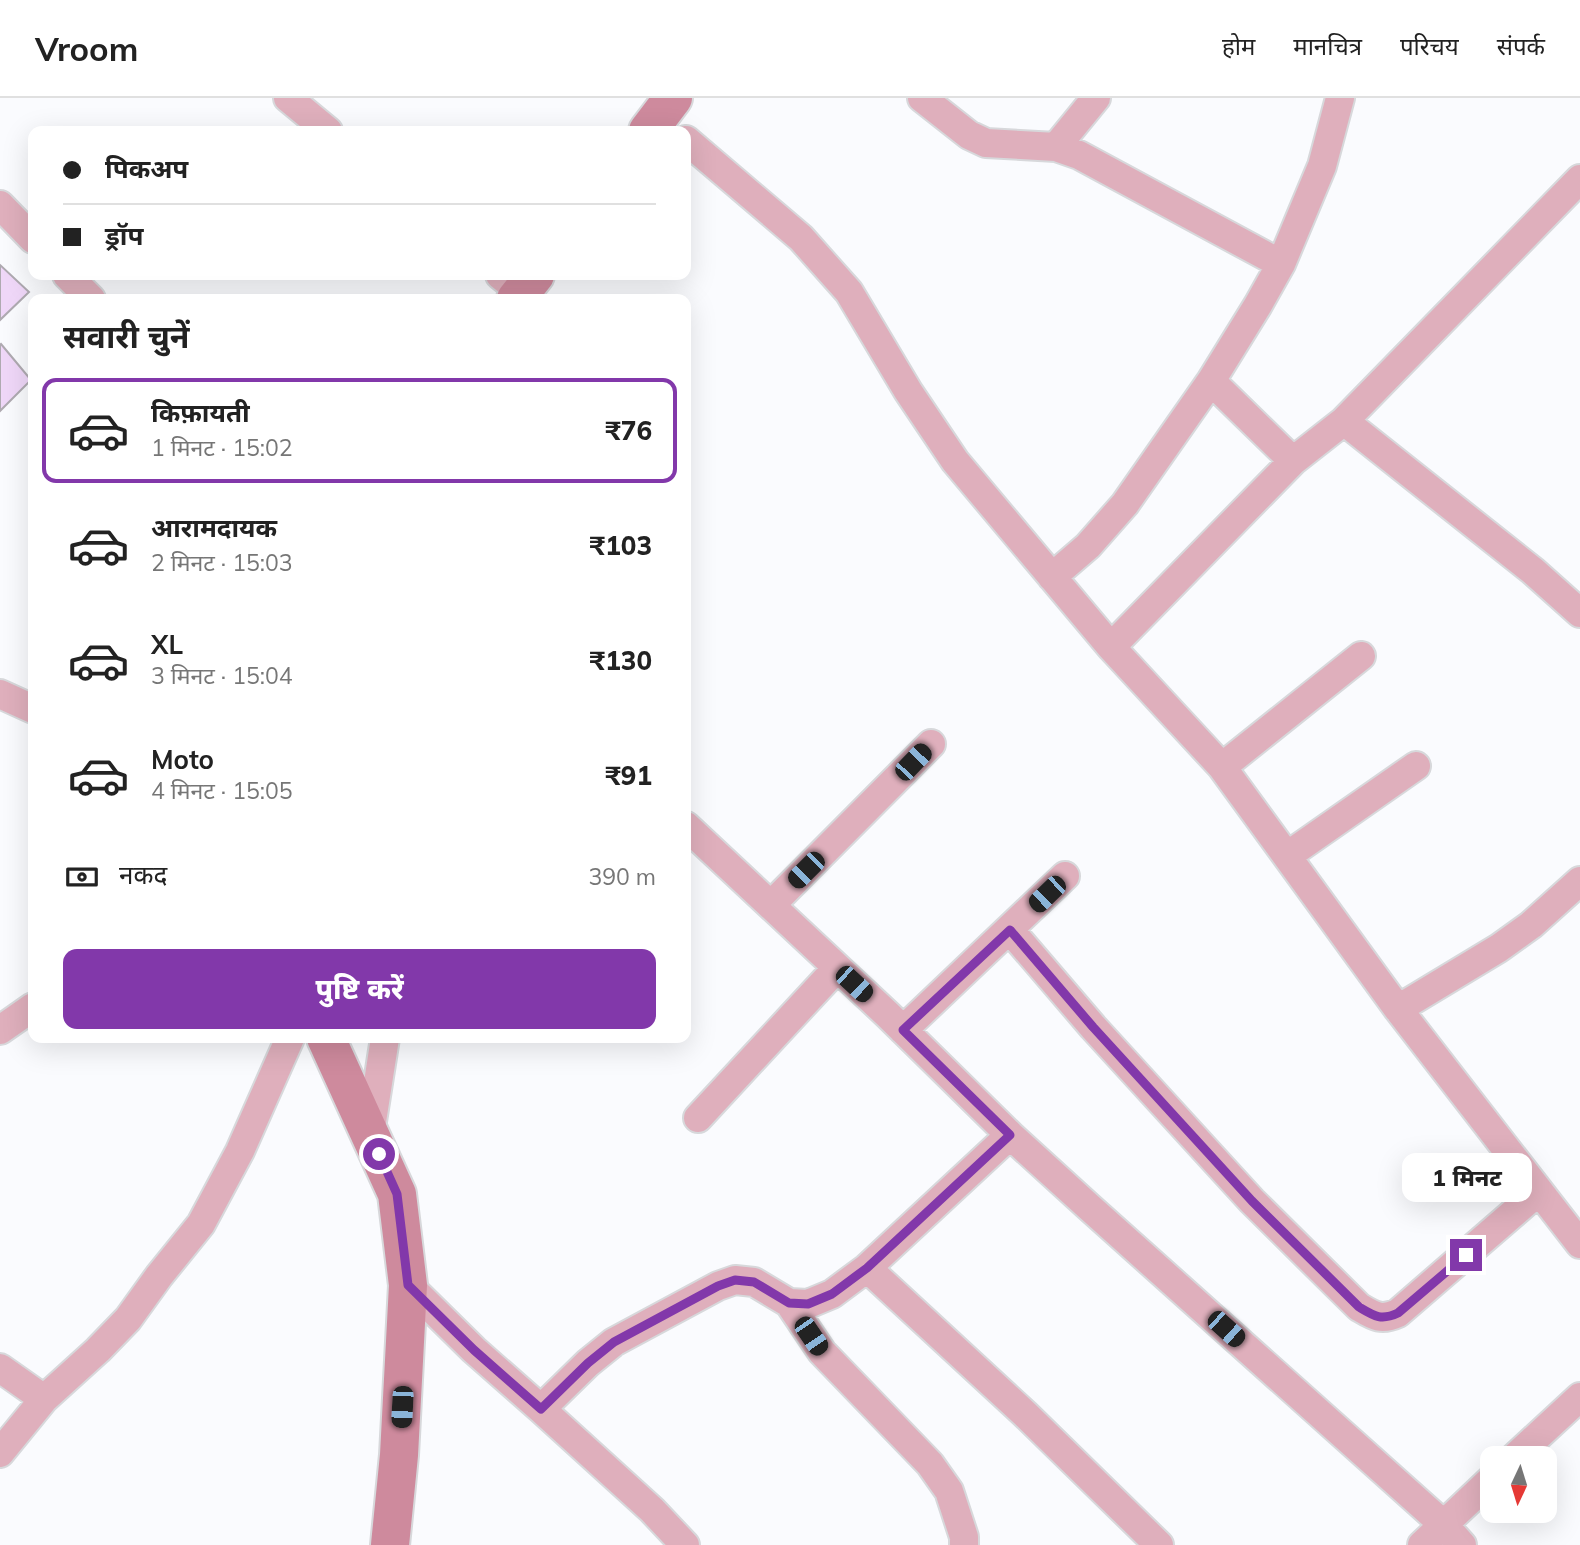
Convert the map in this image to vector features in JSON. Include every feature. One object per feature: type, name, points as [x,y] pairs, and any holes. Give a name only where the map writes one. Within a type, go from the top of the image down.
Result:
[{"type":"street","points":[[288,98],[322,126]]},
{"type":"street","points":[[922,98],[969,135],[986,143],[1056,147],[1079,155],[1281,264]]},
{"type":"street","points":[[1056,147],[1096,98]]},
{"type":"street","points":[[1052,578],[1088,546],[1125,504],[1211,381],[1258,305],[1281,264],[1322,166],[1340,98]]},
{"type":"street","points":[[691,143],[801,238],[849,292],[908,391],[955,461],[1111,647],[1222,767],[1398,1009],[1580,1244]]},
{"type":"street","points":[[1111,647],[1293,461],[1344,421],[1580,179]]},
{"type":"street","points":[[0,205],[28,234]]},
{"type":"street","points":[[72,280],[86,294]]},
{"type":"street","points":[[1211,381],[1293,461]]},
{"type":"street","points":[[1344,421],[1532,571],[1580,613]]},
{"type":"street","points":[[1222,767],[1361,656]]},
{"type":"street","points":[[0,694],[28,707]]},
{"type":"street","points":[[771,905],[931,744]]},
{"type":"street","points":[[1287,856],[1416,766]]},
{"type":"street","points":[[691,832],[1089,1208],[1453,1535]]},
{"type":"street","points":[[903,1030],[1065,876]]},
{"type":"street","points":[[1398,1009],[1499,948],[1531,925],[1580,881]]},
{"type":"street","points":[[1010,930],[1093,1027],[1252,1201],[1359,1307],[1375,1317],[1389,1317],[1398,1313],[1539,1191]]},
{"type":"street","points":[[698,1118],[837,968]]},
{"type":"street","points":[[0,1030],[28,1010]]},
{"type":"street","points":[[0,1453],[44,1399],[128,1319],[201,1224],[240,1151],[288,1043]]},
{"type":"street","points":[[328,1043],[397,1194],[408,1285],[399,1455],[390,1545]]},
{"type":"street","points":[[370,1134],[384,1043]]},
{"type":"street","points":[[789,1303],[808,1304],[832,1294],[867,1268],[1010,1135]]},
{"type":"street","points":[[867,1268],[1025,1414],[1159,1545]]},
{"type":"street","points":[[541,1409],[588,1363],[614,1342],[718,1286],[735,1280],[754,1282],[789,1303],[822,1352],[930,1464],[949,1491],[961,1524],[964,1545]]},
{"type":"street","points":[[408,1285],[474,1350],[652,1510],[685,1545]]},
{"type":"street","points":[[0,1368],[44,1399]]},
{"type":"street","points":[[1527,1446],[1580,1397]]},
{"type":"street","points":[[1422,1545],[1453,1535],[1480,1497]]},
{"type":"building","points":[[0,265],[29,292],[0,320]]},
{"type":"building","points":[[0,345],[28,376],[28,383],[0,411]]},
{"type":"route","points":[[379,1154],[397,1194],[408,1285],[474,1350],[541,1409],[588,1363],[614,1342],[718,1286],[735,1280],[754,1282],[789,1303],[808,1304],[832,1294],[867,1268],[1010,1135],[903,1030],[1010,930],[1093,1027],[1252,1201],[1359,1307],[1375,1317],[1389,1317],[1398,1313],[1466,1255]]}]
